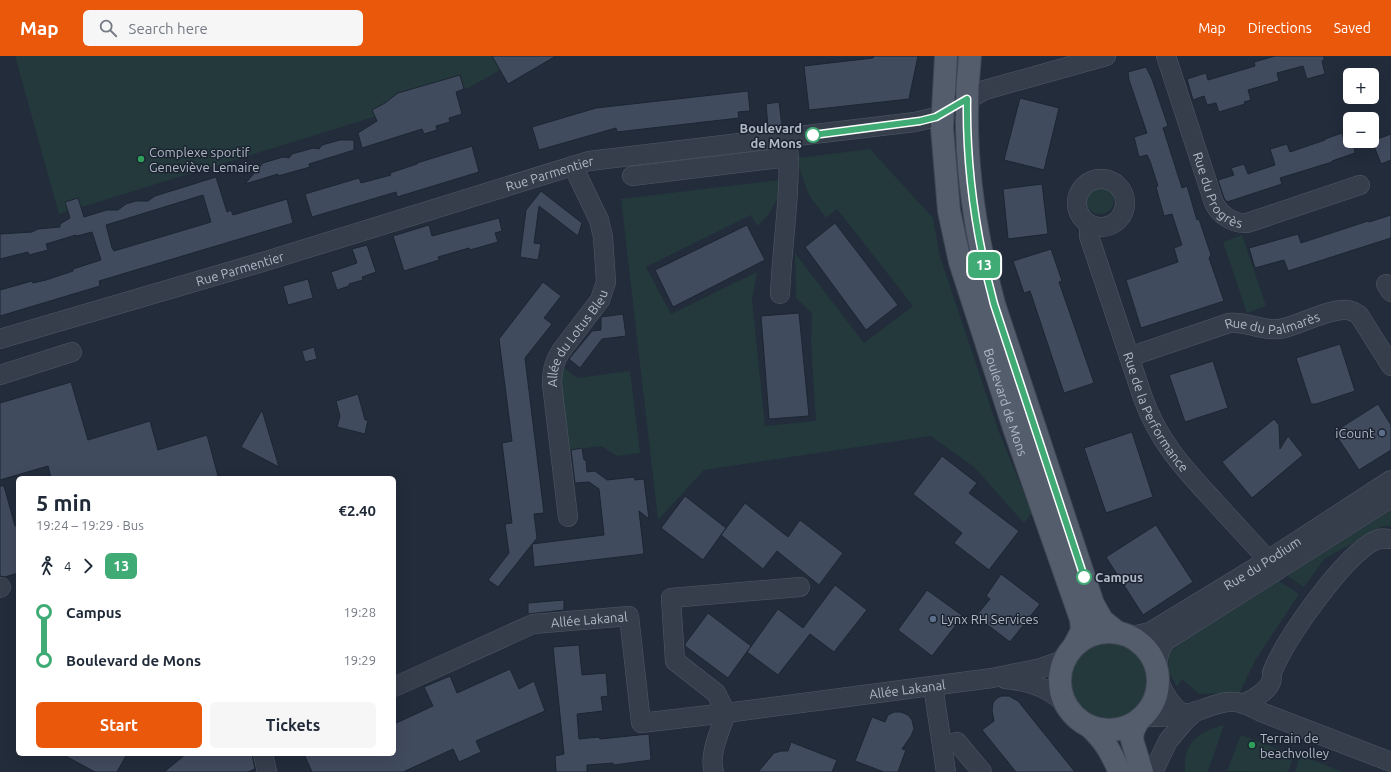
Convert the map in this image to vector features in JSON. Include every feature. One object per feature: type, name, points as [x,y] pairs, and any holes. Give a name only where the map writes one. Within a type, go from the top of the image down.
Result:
[{"type":"main road","name":"Boulevard de Mons","points":[[946,56],[942,114],[949,212],[960,262],[1013,424],[1081,619],[1082,631],[1070,651]]},
{"type":"main road","name":"Boulevard de Mons","points":[[970,56],[967,99],[969,169],[974,211],[984,264],[994,304],[1093,604],[1102,620],[1122,634]]},
{"type":"main road","points":[[1141,719],[1127,727],[1114,730],[1101,730],[1089,726],[1078,719],[1065,704],[1061,692],[1060,680],[1062,667],[1070,651],[1083,639],[1093,634],[1105,632],[1122,634],[1138,641],[1147,649],[1153,659],[1158,676],[1154,701],[1133,731],[1132,740],[1142,772]]},
{"type":"main road","points":[[1089,726],[1107,745],[1120,772]]},
{"type":"street","name":"Rue Parmentier","points":[[0,338],[266,261],[573,166],[607,159],[927,120],[942,114],[985,90],[1106,56]]},
{"type":"street","name":"Rue du Progrès","points":[[1166,56],[1214,203],[1222,214],[1236,222],[1247,223],[1360,185]]},
{"type":"street","points":[[780,294],[781,264],[790,169],[788,138]]},
{"type":"street","points":[[632,176],[789,157]]},
{"type":"street","name":"Allée du Lotus Bleu","points":[[568,517],[552,384],[553,367],[561,351],[600,300],[605,288],[606,275],[599,220],[573,166]]},
{"type":"street","name":"Rue de la Performance","points":[[1089,224],[1089,236],[1129,357],[1148,411],[1161,439],[1181,466],[1272,566]]},
{"type":"street","name":"Rue du Palmarès","points":[[1129,357],[1229,324],[1241,323],[1266,329],[1282,329],[1333,312],[1347,310],[1354,312],[1359,316],[1391,366]]},
{"type":"street","points":[[0,375],[72,352]]},
{"type":"street","name":"Rue du Podium","points":[[1158,676],[1159,652],[1162,645],[1167,640],[1391,480]]},
{"type":"street","name":"Rue du Podium","points":[[1122,634],[1137,635],[1150,632],[1272,566],[1391,498]]},
{"type":"street","points":[[1243,704],[1264,691],[1270,682],[1272,672],[1285,647],[1315,601],[1350,560],[1368,545],[1380,539],[1391,539]]},
{"type":"street","points":[[714,772],[712,761],[713,752],[726,713],[716,693],[675,660],[671,598],[800,587]]},
{"type":"street","name":"Allée Lakanal","points":[[396,686],[533,624],[629,616],[641,722],[726,713],[992,678],[1041,668],[1058,662],[1070,651]]},
{"type":"street","points":[[1158,676],[1164,695],[1176,710],[1190,713]]},
{"type":"street","name":"Allée Lakanal","points":[[992,678],[1039,686],[1052,692],[1065,704]]},
{"type":"street","points":[[933,686],[946,772]]},
{"type":"street","points":[[1141,719],[1190,713],[1222,703],[1232,702],[1243,704],[1391,762]]},
{"type":"street","points":[[1153,772],[1168,741],[1190,713]]},
{"type":"street","points":[[942,745],[957,742],[982,772]]},
{"type":"street","points":[[263,756],[267,772]]},
{"type":"green space","name":"Complexe sportif Geneviève Lemaire","points":[[15,56],[525,56],[468,88],[59,214]]},
{"type":"green space","points":[[870,149],[933,218],[940,257],[999,432],[1032,513],[1024,523],[974,467],[931,436],[704,470],[658,520],[621,199],[778,180],[778,197],[769,214],[757,226],[751,215],[646,267],[671,314],[757,272],[752,300],[765,426],[816,421],[811,343],[812,313],[796,298],[795,253],[864,343],[913,306],[837,209],[826,218],[809,195],[797,158]]},
{"type":"green space","points":[[1100,186],[1110,190],[1114,200],[1110,210],[1100,214],[1090,210],[1086,200],[1090,190]]},
{"type":"green space","points":[[1242,235],[1266,306],[1247,313],[1223,242]]},
{"type":"green space","points":[[562,366],[577,378],[630,371],[640,453],[617,456],[601,446],[570,450],[560,378]]},
{"type":"green space","points":[[1391,510],[1391,526],[1383,526],[1324,559],[1304,587],[1287,576]]},
{"type":"green space","points":[[1279,581],[1299,594],[1255,661],[1239,694],[1199,694],[1182,679],[1177,687],[1169,672],[1168,653]]},
{"type":"green space","points":[[1109,641],[1124,644],[1137,653],[1146,666],[1149,681],[1146,696],[1137,709],[1124,718],[1109,721],[1094,718],[1081,709],[1072,696],[1069,681],[1072,666],[1081,653],[1094,644]]},
{"type":"green space","points":[[1224,725],[1208,771],[1209,772],[1185,772],[1187,753],[1194,740],[1207,731]]},
{"type":"green space","name":"Terrain de beachvolley","points":[[1241,735],[1294,755],[1288,772],[1227,771]]},
{"type":"green space","points":[[1300,755],[1343,772],[1295,772]]},
{"type":"building","points":[[492,56],[556,56],[508,84]]},
{"type":"building","points":[[874,56],[918,56],[909,99],[809,110],[804,66],[873,58]]},
{"type":"building","points":[[1275,56],[1324,56],[1324,60],[1322,61],[1325,74],[1307,79],[1303,66],[1277,73],[1279,81],[1248,90],[1251,100],[1244,102],[1245,104],[1219,112],[1216,103],[1207,105],[1204,96],[1193,100],[1187,79],[1206,73],[1208,80],[1255,66],[1254,62]]},
{"type":"building","points":[[1146,67],[1152,79],[1168,126],[1163,128],[1182,188],[1187,186],[1197,220],[1199,219],[1211,255],[1209,258],[1224,301],[1141,328],[1126,280],[1178,262],[1174,248],[1182,245],[1172,214],[1164,216],[1156,187],[1158,186],[1150,161],[1147,155],[1139,157],[1134,137],[1147,133],[1129,80],[1128,72]]},
{"type":"building","points":[[460,75],[464,89],[456,92],[462,114],[449,118],[450,122],[436,126],[437,130],[424,134],[422,129],[362,148],[358,133],[377,121],[372,110],[385,103],[398,93]]},
{"type":"building","points":[[748,91],[750,111],[738,112],[739,118],[617,132],[616,128],[539,150],[532,127],[596,108]]},
{"type":"building","points":[[1020,98],[1059,108],[1044,170],[1004,160]]},
{"type":"building","points":[[779,102],[782,126],[768,127],[766,104]]},
{"type":"building","points":[[1342,133],[1343,148],[1354,148],[1355,153],[1332,162],[1280,178],[1282,184],[1227,202],[1224,198],[1218,180],[1234,175],[1231,168],[1244,164],[1248,174],[1275,165],[1270,149],[1287,144],[1290,152]]},
{"type":"building","points":[[1391,134],[1391,160],[1381,164],[1375,148],[1379,148],[1379,138]]},
{"type":"building","points":[[340,140],[354,140],[354,150],[309,164],[310,167],[278,176],[278,174],[245,184],[263,163],[283,157],[289,158],[292,154],[313,148],[319,149],[322,145]]},
{"type":"building","points":[[472,146],[479,172],[397,197],[396,192],[312,217],[305,194],[359,178],[361,183],[391,175],[390,173],[417,163]]},
{"type":"building","points":[[216,177],[227,212],[231,210],[233,215],[287,199],[293,223],[99,281],[100,286],[0,316],[0,290],[32,281],[33,283],[46,280],[101,260],[92,232],[46,244],[48,250],[29,255],[28,252],[0,259],[0,234],[32,232],[38,229],[60,227],[60,224],[70,218],[65,202],[78,198],[84,217],[107,210],[118,210],[126,204],[136,201],[148,201],[155,196]],"holes":[[[203,195],[211,222],[114,251],[106,225]]]},
{"type":"building","points":[[1042,184],[1048,234],[1008,239],[1003,189]]},
{"type":"building","points":[[541,191],[582,223],[578,236],[539,206],[534,243],[541,244],[538,260],[520,257],[526,210]]},
{"type":"building","points":[[1391,215],[1391,238],[1288,271],[1284,260],[1255,268],[1249,248],[1298,234],[1301,243]]},
{"type":"building","points":[[499,218],[502,231],[495,233],[498,242],[470,250],[469,248],[438,257],[439,260],[404,271],[393,236],[429,225],[432,236]]},
{"type":"building","points":[[835,223],[898,305],[866,330],[805,247]]},
{"type":"building","points":[[747,225],[765,260],[673,307],[655,270]]},
{"type":"building","points":[[367,245],[376,272],[362,277],[363,280],[349,284],[349,286],[337,290],[331,272],[357,263],[352,249]]},
{"type":"building","points":[[1051,249],[1062,281],[1059,282],[1094,383],[1064,393],[1030,291],[1024,293],[1013,261]]},
{"type":"building","points":[[308,279],[313,298],[288,305],[283,286]]},
{"type":"building","points":[[543,282],[561,296],[544,318],[552,324],[525,358],[544,513],[534,514],[537,538],[498,587],[488,580],[509,553],[505,524],[512,523],[502,443],[512,441],[499,339]]},
{"type":"building","points":[[799,313],[809,416],[769,419],[761,316]]},
{"type":"building","points":[[623,314],[626,336],[602,339],[580,368],[569,359],[592,331],[601,330],[601,317]]},
{"type":"building","points":[[1340,344],[1355,391],[1316,404],[1311,404],[1296,358]]},
{"type":"building","points":[[314,347],[317,359],[305,362],[302,351]]},
{"type":"building","points":[[1213,361],[1228,408],[1185,422],[1169,375]]},
{"type":"building","points":[[71,382],[88,440],[150,421],[158,450],[207,435],[218,476],[50,476],[48,466],[0,480],[0,403]]},
{"type":"building","points":[[358,394],[365,420],[368,420],[365,434],[337,427],[340,416],[336,401]]},
{"type":"building","points":[[1378,404],[1391,425],[1391,450],[1359,470],[1334,432]]},
{"type":"building","points":[[262,410],[279,467],[241,447]]},
{"type":"building","points":[[1274,419],[1279,425],[1280,449],[1288,436],[1303,455],[1252,498],[1222,462]]},
{"type":"building","points":[[1132,432],[1153,497],[1106,513],[1084,448]]},
{"type":"building","points":[[582,448],[584,460],[586,460],[587,472],[595,471],[607,480],[634,477],[635,480],[644,479],[649,519],[639,511],[644,554],[534,567],[532,544],[604,535],[599,489],[589,482],[575,483],[571,450]]},
{"type":"building","points":[[942,456],[977,483],[969,493],[1019,531],[989,570],[954,543],[962,533],[913,494]]},
{"type":"building","points":[[0,486],[4,486],[16,526],[16,574],[5,577],[0,576]]},
{"type":"building","points":[[685,496],[726,528],[703,560],[661,528]]},
{"type":"building","points":[[745,503],[788,537],[800,520],[843,553],[819,585],[777,551],[763,569],[721,535]]},
{"type":"building","points":[[1156,525],[1193,582],[1143,615],[1106,557]]},
{"type":"building","points":[[1001,574],[1040,604],[1010,642],[976,616],[990,599],[986,596]]},
{"type":"building","points":[[835,585],[867,610],[834,652],[810,634],[778,675],[747,652],[778,609],[803,628]]},
{"type":"building","points":[[927,590],[963,616],[932,656],[898,630]]},
{"type":"building","points":[[564,600],[564,610],[528,614],[528,603]]},
{"type":"building","points":[[708,613],[751,646],[728,678],[685,646]]},
{"type":"building","points":[[579,645],[582,675],[606,673],[608,696],[601,697],[603,711],[577,714],[579,739],[599,737],[600,739],[649,734],[651,760],[614,765],[613,763],[587,765],[587,772],[556,772],[555,756],[564,754],[553,647]]},
{"type":"building","points":[[510,669],[519,689],[534,681],[545,711],[476,741],[481,752],[459,762],[453,749],[403,772],[312,772],[305,756],[396,756],[396,723],[433,706],[424,687],[450,676],[457,693]]},
{"type":"building","points":[[1001,696],[1009,696],[1018,701],[1075,772],[1016,772],[982,730],[994,721],[992,710],[993,703]]},
{"type":"building","points":[[894,712],[901,712],[908,715],[912,720],[914,729],[902,749],[906,750],[898,772],[884,772],[855,761],[872,717],[885,722],[888,715]]},
{"type":"building","points":[[791,742],[837,760],[832,772],[758,772],[774,753],[788,751]]},
{"type":"building","points":[[66,756],[126,756],[117,772],[95,772]]},
{"type":"building","points":[[184,756],[252,756],[255,769],[248,772],[164,772]]},
{"type":"bus line","name":"13","points":[[813,135],[899,125],[920,121],[936,117],[967,99],[969,169],[974,211],[987,279],[1084,577]]},
{"type":"place","name":"Boulevard de Mons","points":[[813,135]]},
{"type":"place","name":"Complexe sportif Geneviève Lemaire","points":[[141,159]]},
{"type":"place","name":"iCount","points":[[1382,433]]},
{"type":"place","name":"Campus","points":[[1084,577]]},
{"type":"place","name":"Lynx RH Services","points":[[933,619]]},
{"type":"place","name":"Terrain de beachvolley","points":[[1252,745]]}]
